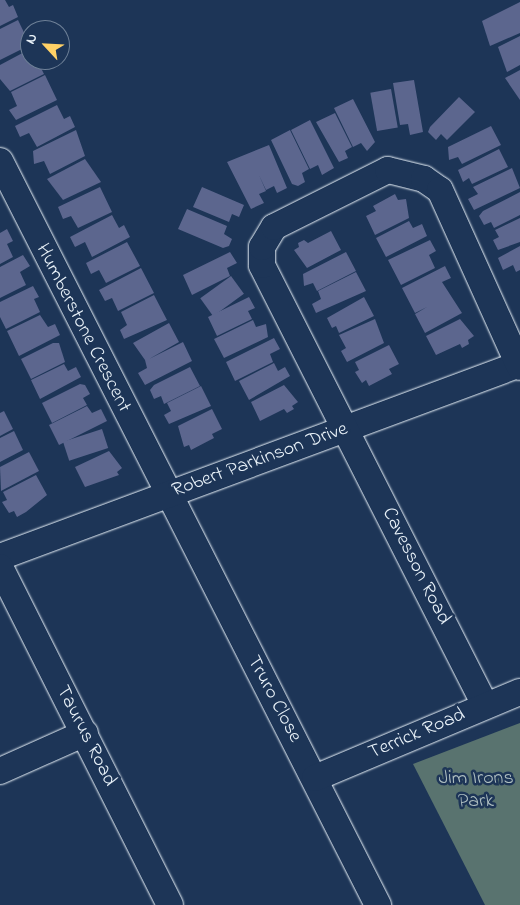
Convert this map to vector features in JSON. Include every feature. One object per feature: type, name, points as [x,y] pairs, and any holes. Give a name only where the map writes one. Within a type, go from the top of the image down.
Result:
[{"type":"street","name":"Humberstone Crescent","points":[[0,161],[167,495]]},
{"type":"street","name":"Cavesson Road","points":[[485,705],[347,428],[262,265],[262,247],[274,227],[388,170],[424,179],[440,190],[520,365]]},
{"type":"street","name":"Robert Parkinson Drive","points":[[0,557],[520,365]]},
{"type":"street","name":"Truro Close","points":[[167,495],[315,778],[378,905]]},
{"type":"street","name":"Taurus Road","points":[[0,567],[86,733],[162,902]]},
{"type":"street","name":"Terrick Road","points":[[315,778],[485,705],[520,692]]},
{"type":"street","points":[[0,771],[86,733]]},
{"type":"green space","name":"Jim Irons Park","points":[[520,723],[520,905],[485,905],[413,764]]},
{"type":"building","points":[[0,0],[5,0],[9,7],[13,5],[18,17],[0,26]]},
{"type":"building","points":[[520,2],[520,33],[490,46],[482,21]]},
{"type":"building","points":[[18,20],[20,24],[20,50],[0,60],[0,29]]},
{"type":"building","points":[[520,36],[520,65],[507,72],[498,47]]},
{"type":"building","points":[[20,54],[20,70],[42,70],[44,74],[10,91],[0,79],[0,65]]},
{"type":"building","points":[[520,70],[520,100],[505,78]]},
{"type":"building","points":[[45,75],[57,100],[16,120],[9,110],[17,106],[11,92]]},
{"type":"building","points":[[414,80],[423,132],[410,135],[408,124],[400,125],[393,83]]},
{"type":"building","points":[[391,89],[398,127],[377,131],[370,93]]},
{"type":"building","points":[[459,97],[475,112],[447,140],[441,134],[436,140],[428,132],[430,127]]},
{"type":"building","points":[[353,99],[375,142],[367,151],[361,143],[353,147],[334,108]]},
{"type":"building","points":[[57,105],[64,119],[70,116],[75,127],[37,147],[29,133],[20,137],[15,126]]},
{"type":"building","points":[[335,113],[352,147],[345,151],[348,158],[339,162],[316,122]]},
{"type":"building","points":[[310,120],[334,168],[322,175],[318,165],[310,169],[291,130]]},
{"type":"building","points":[[491,126],[501,145],[462,164],[458,157],[449,160],[448,147]]},
{"type":"building","points":[[76,130],[85,156],[50,174],[44,161],[34,164],[33,151]]},
{"type":"building","points":[[290,130],[309,169],[302,173],[305,182],[298,186],[292,184],[271,140]]},
{"type":"building","points":[[269,145],[287,188],[277,193],[274,186],[266,190],[259,175],[266,191],[259,194],[264,203],[251,209],[227,162]]},
{"type":"building","points":[[499,149],[508,167],[472,184],[469,178],[463,182],[458,170]]},
{"type":"building","points":[[85,159],[101,182],[63,200],[47,179]]},
{"type":"building","points":[[512,168],[520,188],[474,210],[468,199],[478,194],[473,187]]},
{"type":"building","points":[[100,187],[112,212],[78,228],[71,216],[63,219],[58,207]]},
{"type":"building","points":[[202,187],[244,205],[239,217],[232,214],[229,222],[193,207]]},
{"type":"building","points":[[520,192],[520,215],[494,228],[491,222],[484,225],[479,216],[483,211]]},
{"type":"building","points":[[395,194],[398,200],[406,199],[409,218],[375,235],[366,216],[376,211],[373,206]]},
{"type":"building","points":[[187,209],[227,226],[224,234],[232,239],[229,246],[223,248],[178,229]]},
{"type":"building","points":[[112,215],[119,228],[124,225],[130,237],[92,257],[85,242],[75,247],[70,237]]},
{"type":"building","points":[[520,218],[520,242],[498,250],[493,240],[499,237],[495,230]]},
{"type":"building","points":[[409,221],[413,228],[422,224],[427,236],[386,257],[376,238]]},
{"type":"building","points":[[7,229],[13,241],[7,244],[13,257],[0,264],[0,233]]},
{"type":"building","points":[[331,231],[341,250],[307,268],[294,250],[299,247],[298,243],[304,240],[308,243]]},
{"type":"building","points":[[430,240],[436,251],[429,255],[435,268],[401,285],[388,260]]},
{"type":"building","points":[[127,242],[140,266],[106,283],[99,270],[91,274],[86,263]]},
{"type":"building","points":[[520,246],[520,270],[516,272],[513,265],[503,270],[498,258]]},
{"type":"building","points":[[230,252],[237,263],[227,268],[230,276],[192,295],[183,275]]},
{"type":"building","points":[[346,252],[356,271],[317,291],[313,283],[304,286],[303,274]]},
{"type":"building","points":[[23,255],[30,266],[20,272],[26,285],[0,298],[0,267]]},
{"type":"building","points":[[445,266],[451,278],[442,282],[462,313],[425,333],[415,314],[427,307],[415,313],[402,288]]},
{"type":"building","points":[[141,268],[154,293],[118,311],[112,298],[105,301],[99,290]]},
{"type":"building","points":[[356,272],[366,291],[316,313],[312,304],[321,299],[318,291]]},
{"type":"building","points":[[231,276],[244,294],[213,316],[200,298]]},
{"type":"building","points":[[33,286],[39,297],[34,299],[40,312],[6,329],[0,317],[0,302]]},
{"type":"building","points":[[154,295],[167,320],[124,339],[120,330],[127,325],[121,312]]},
{"type":"building","points":[[249,297],[255,308],[248,311],[252,319],[217,336],[208,317]]},
{"type":"building","points":[[364,297],[374,316],[339,333],[336,326],[332,328],[327,318]]},
{"type":"building","points":[[40,315],[48,327],[55,324],[60,335],[19,356],[7,331]]},
{"type":"building","points":[[375,319],[384,343],[347,362],[341,351],[346,348],[339,335]]},
{"type":"building","points":[[460,319],[474,336],[468,340],[469,344],[462,348],[460,344],[436,355],[426,336]]},
{"type":"building","points":[[253,320],[256,327],[266,324],[268,337],[224,358],[214,339]]},
{"type":"building","points":[[169,323],[179,342],[149,359],[183,342],[192,361],[145,385],[138,373],[147,368],[145,360],[133,343]]},
{"type":"building","points":[[274,338],[280,349],[270,354],[273,362],[235,381],[226,362]]},
{"type":"building","points":[[53,343],[59,343],[65,362],[31,379],[21,359]]},
{"type":"building","points":[[389,345],[399,364],[389,369],[392,374],[369,386],[366,380],[362,383],[355,372],[359,370],[355,362]]},
{"type":"building","points":[[274,363],[278,371],[285,367],[290,376],[249,400],[239,381]]},
{"type":"building","points":[[64,364],[68,371],[76,367],[81,377],[40,399],[31,380]]},
{"type":"building","points":[[190,367],[200,386],[164,404],[161,396],[154,399],[150,390],[154,385]]},
{"type":"building","points":[[80,384],[85,385],[90,394],[83,398],[87,405],[52,423],[42,403]]},
{"type":"building","points":[[284,385],[298,402],[292,406],[294,409],[287,413],[284,409],[260,421],[251,402]]},
{"type":"building","points":[[201,386],[211,406],[169,424],[164,415],[171,411],[167,403]]},
{"type":"building","points":[[87,406],[92,413],[101,409],[107,421],[59,445],[49,425]]},
{"type":"building","points":[[212,409],[222,429],[212,434],[214,438],[191,450],[189,445],[184,447],[178,426]]},
{"type":"building","points":[[4,411],[13,429],[0,436],[0,413]]},
{"type":"building","points":[[102,429],[108,448],[69,461],[63,442]]},
{"type":"building","points":[[14,431],[23,450],[0,462],[0,438]]},
{"type":"building","points":[[109,451],[122,468],[117,472],[119,475],[85,487],[75,467]]},
{"type":"building","points":[[29,452],[39,471],[1,491],[0,467]]},
{"type":"building","points":[[36,475],[47,495],[17,517],[14,511],[9,513],[2,502],[7,500],[3,492]]}]
